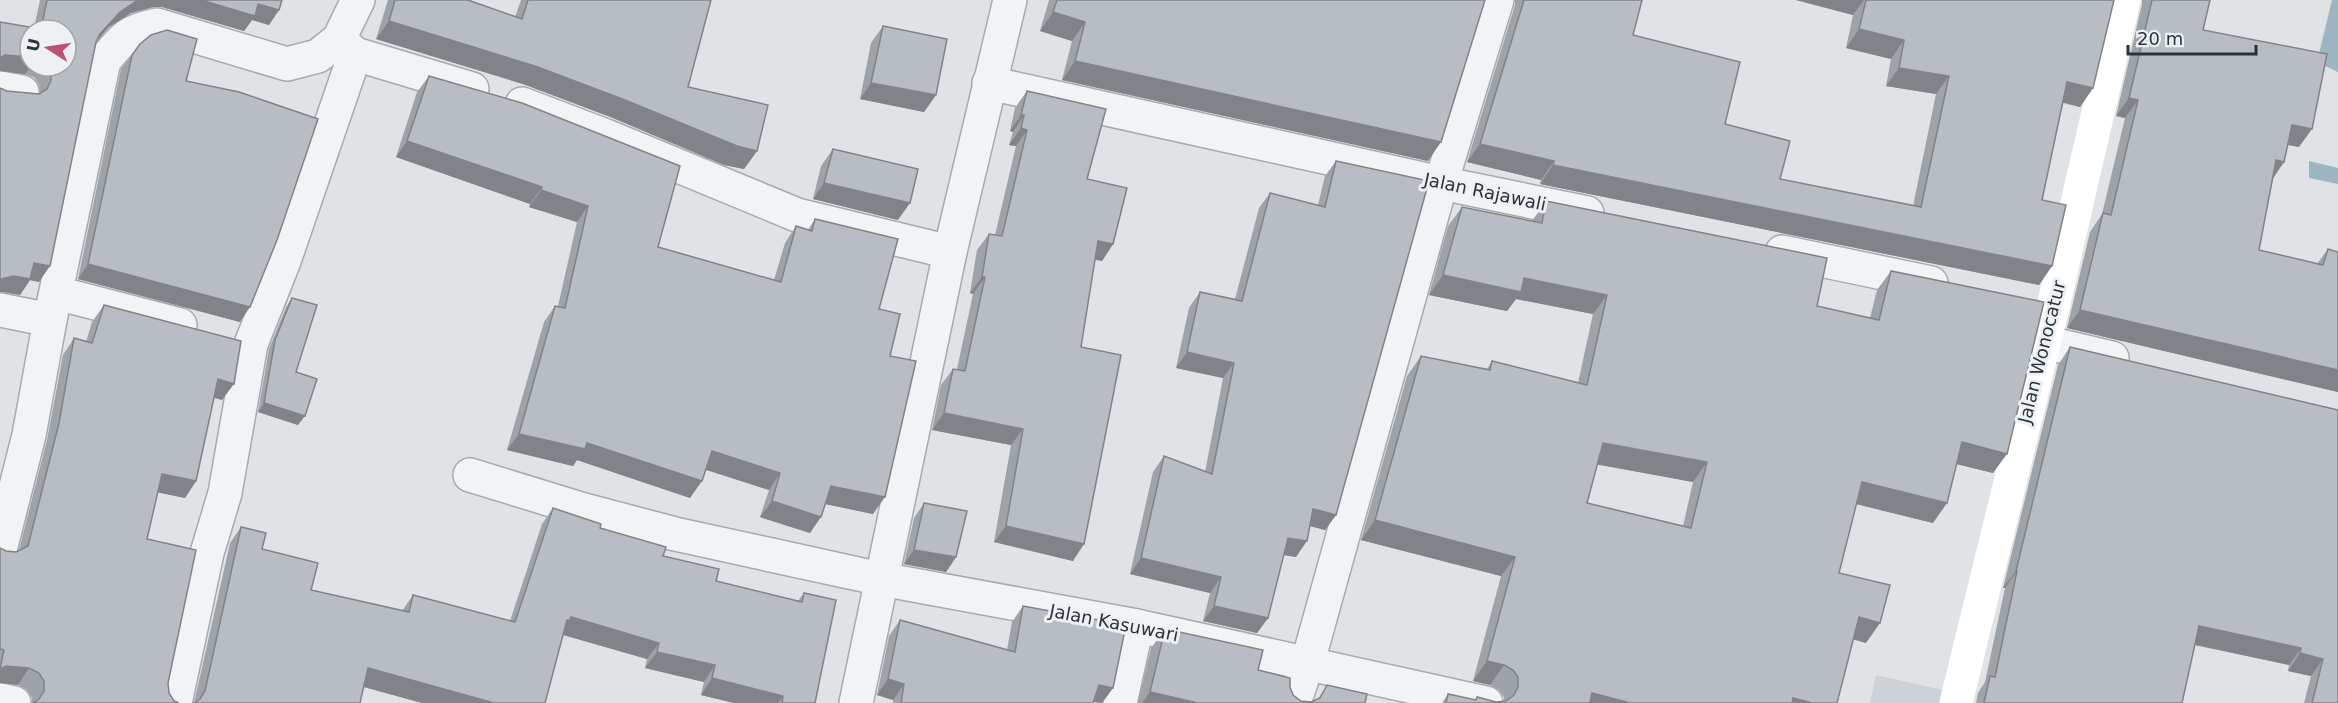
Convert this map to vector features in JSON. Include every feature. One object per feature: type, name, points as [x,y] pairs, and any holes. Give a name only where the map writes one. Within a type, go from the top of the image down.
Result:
[{"type":"street","points":[[175,703],[207,553],[225,493],[251,344],[284,261],[347,46],[358,0]]},
{"type":"street","points":[[856,703],[950,252],[1010,0]]},
{"type":"street","points":[[1294,703],[1307,665],[1441,183],[1497,0]]},
{"type":"street","name":"Jalan Wonocatur","points":[[1956,703],[2053,307],[2124,0]]},
{"type":"street","points":[[0,550],[29,435],[104,61],[124,37],[137,29],[157,25],[287,64],[347,46],[516,102],[606,136],[797,215],[950,252]]},
{"type":"street","name":"Jalan Rajawali","points":[[989,83],[1614,219]]},
{"type":"street","points":[[1753,247],[1961,289]]},
{"type":"street","points":[[2019,301],[2053,307]]},
{"type":"street","points":[[0,310],[54,306],[211,334],[251,344]]},
{"type":"street","points":[[2044,342],[2142,365]]},
{"type":"street","name":"Jalan Kasuwari","points":[[470,475],[584,510],[675,534],[881,579],[1137,626],[1486,703]]},
{"type":"street","points":[[1120,703],[1137,626]]},
{"type":"street","points":[[0,700],[14,703]]},
{"type":"shaded area","points":[[1876,675],[1947,691],[1944,703],[1870,703]]},
{"type":"water","points":[[2332,0],[2338,0],[2338,72],[2317,62]]},
{"type":"water","points":[[2309,161],[2338,168],[2338,184],[2309,178]]},
{"type":"building","points":[[47,0],[138,0],[120,12],[100,34],[96,42],[50,266],[34,263],[30,279],[14,276],[0,279],[0,88],[7,91],[39,94],[47,89],[51,78],[78,78],[78,18],[43,18]]},
{"type":"building","points":[[201,0],[282,0],[279,10],[258,4],[255,16]]},
{"type":"building","points":[[395,0],[468,0],[522,19],[528,0],[711,0],[688,87],[768,105],[757,151],[737,146],[535,66],[389,21]]},
{"type":"building","points":[[1057,0],[1485,0],[1441,142],[1075,61],[1085,22],[1053,12]]},
{"type":"building","points":[[1524,0],[1642,0],[1633,35],[1740,62],[1725,124],[1790,141],[1780,179],[1921,207],[1949,76],[1899,68],[1904,40],[1859,29],[1866,0],[2114,0],[2093,88],[2067,82],[2042,200],[2066,205],[2052,266],[1553,165],[1554,161],[1480,144]]},
{"type":"building","points":[[2152,0],[2210,0],[2203,30],[2327,54],[2312,129],[2292,125],[2284,162],[2276,160],[2259,250],[2323,265],[2328,249],[2338,252],[2338,370],[2080,310],[2103,213],[2111,215],[2138,100],[2129,98]]},
{"type":"building","points":[[0,22],[18,25],[18,56],[5,55],[0,58]]},
{"type":"building","points":[[883,26],[947,39],[936,95],[871,83]]},
{"type":"building","points":[[167,30],[197,39],[186,81],[239,92],[318,119],[277,240],[250,307],[88,264],[132,55],[151,35]]},
{"type":"building","points":[[429,76],[522,103],[680,166],[658,247],[781,282],[796,226],[812,231],[815,219],[898,239],[879,309],[900,314],[890,356],[916,361],[885,497],[831,486],[821,517],[772,501],[780,473],[712,451],[702,481],[587,443],[585,449],[519,434],[555,306],[565,308],[588,206],[541,190],[542,187],[407,141]]},
{"type":"building","points":[[1027,91],[1106,109],[1087,179],[1127,188],[1113,244],[1098,241],[1081,347],[1121,355],[1084,544],[1006,526],[1023,429],[944,413],[953,369],[965,371],[985,277],[982,277],[989,234],[1002,236],[1027,130],[1021,128],[1024,115],[1021,115]]},
{"type":"building","points":[[833,149],[918,169],[910,203],[824,183]]},
{"type":"building","points":[[1336,161],[1429,181],[1336,515],[1313,509],[1307,541],[1288,538],[1268,618],[1214,606],[1221,577],[1141,558],[1164,456],[1212,474],[1234,363],[1187,352],[1200,292],[1242,301],[1270,193],[1325,207]]},
{"type":"building","points":[[1546,201],[1827,258],[1817,306],[1879,320],[1891,271],[2044,302],[2007,454],[1962,442],[1947,503],[1862,482],[1839,573],[1890,585],[1880,623],[1859,617],[1837,703],[1812,703],[1793,698],[1792,703],[1630,703],[1592,693],[1590,703],[1446,703],[1448,694],[1476,700],[1477,697],[1496,702],[1506,701],[1514,695],[1518,687],[1518,677],[1513,670],[1487,661],[1515,557],[1375,520],[1421,356],[1490,370],[1492,361],[1587,385],[1607,295],[1524,278],[1521,292],[1443,275],[1462,207],[1542,223]],"holes":[[[1603,443],[1707,462],[1691,528],[1587,503]]]},
{"type":"building","points":[[292,298],[317,305],[296,372],[317,379],[305,416],[264,403],[275,340]]},
{"type":"building","points":[[104,305],[241,341],[234,384],[218,379],[196,481],[162,474],[147,539],[196,550],[168,683],[169,693],[174,701],[179,703],[33,703],[44,691],[44,681],[39,673],[29,668],[6,666],[0,669],[4,650],[0,649],[0,548],[16,552],[28,546],[59,423],[74,338],[92,343]]},
{"type":"building","points":[[2070,347],[2338,410],[2338,703],[2312,703],[2323,659],[2300,653],[2301,648],[2199,626],[2182,703],[1984,703],[1990,676],[1995,677],[2016,571]]},
{"type":"building","points":[[924,503],[967,511],[956,557],[914,550]]},
{"type":"building","points":[[553,508],[601,524],[600,528],[666,547],[663,556],[719,569],[716,581],[802,602],[804,593],[836,600],[815,703],[782,703],[783,696],[712,678],[715,665],[657,652],[659,643],[571,617],[569,621],[567,620],[545,703],[494,703],[368,668],[360,703],[194,703],[205,691],[241,527],[266,533],[262,549],[318,563],[311,590],[409,612],[413,595],[515,622]]},
{"type":"building","points":[[1023,606],[1126,625],[1113,688],[1099,685],[1093,703],[901,703],[904,684],[888,679],[900,620],[1015,652]]},
{"type":"building","points":[[1165,629],[1263,650],[1258,670],[1290,678],[1293,695],[1301,701],[1311,702],[1320,698],[1327,685],[1367,694],[1365,703],[1198,703],[1150,692]]}]
